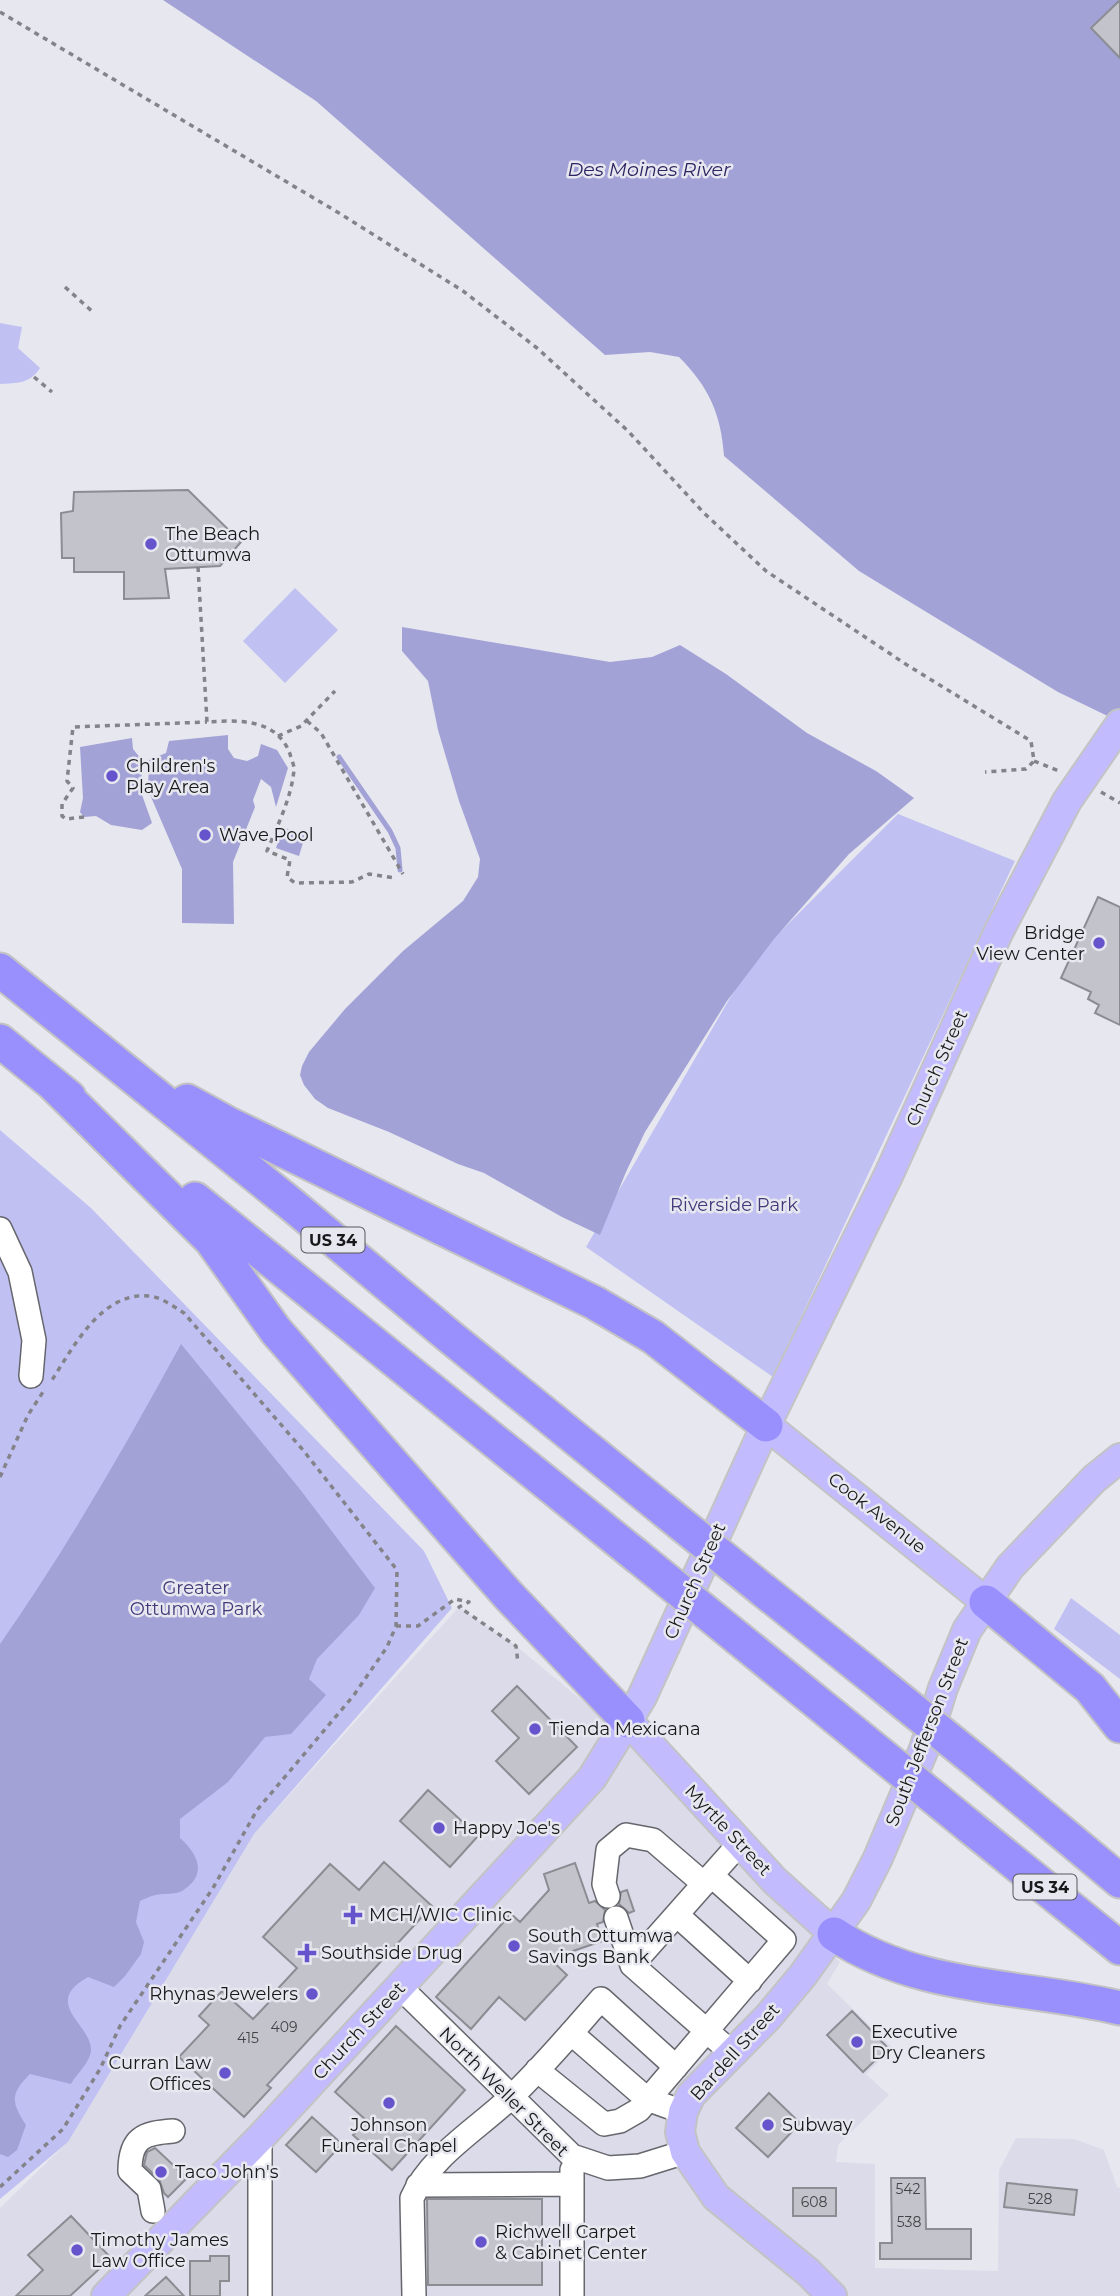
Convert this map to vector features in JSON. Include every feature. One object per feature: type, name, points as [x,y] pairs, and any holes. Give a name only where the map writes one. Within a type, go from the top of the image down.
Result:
[{"type":"highway","name":"US 34","points":[[0,970],[982,1766],[1120,1881]]},
{"type":"highway","name":"US 34","points":[[0,1041],[1120,1948]]},
{"type":"highway","points":[[99,1051],[227,1123],[595,1303],[653,1337],[766,1425]]},
{"type":"highway","points":[[53,1084],[211,1240],[276,1331],[508,1595],[628,1721]]},
{"type":"highway","points":[[986,1602],[1090,1688],[1120,1726]]},
{"type":"highway","points":[[834,1934],[854,1947],[913,1972],[983,1986],[1077,1997],[1120,2008]]},
{"type":"main road","name":"Church Street","points":[[113,2292],[260,2138],[592,1778],[642,1697],[766,1425],[888,1174],[998,933],[1067,802],[1113,734]]},
{"type":"main road","name":"Cook Avenue","points":[[766,1425],[986,1602]]},
{"type":"main road","name":"South Jefferson Street","points":[[834,1934],[856,1901],[878,1858],[924,1749],[943,1688],[967,1630],[1010,1567],[1094,1479],[1120,1458]]},
{"type":"main road","name":"Myrtle Street","points":[[628,1721],[775,1881],[834,1934]]},
{"type":"main road","name":"Bardell Street","points":[[685,2152],[680,2132],[683,2112],[691,2095],[768,2017],[834,1934]]},
{"type":"main road","points":[[685,2152],[716,2197],[808,2272],[832,2296]]},
{"type":"street","points":[[0,1229],[20,1272],[34,1340],[31,1376]]},
{"type":"street","points":[[537,2070],[604,2124],[620,2121],[639,2110],[647,2099],[676,2067],[707,2031],[750,1981],[784,1940],[653,1840],[626,1835],[608,1850],[604,1884],[632,1965],[707,2031],[732,2053]]},
{"type":"street","points":[[632,1965],[740,1843]]},
{"type":"street","points":[[677,1915],[750,1981]]},
{"type":"street","name":"North Weller Street","points":[[400,1987],[572,2156],[572,2296]]},
{"type":"street","points":[[414,2296],[412,2198],[418,2185],[438,2162],[511,2097],[601,1999],[676,2067]]},
{"type":"street","points":[[571,2033],[647,2099],[683,2112]]},
{"type":"street","points":[[153,2211],[149,2189],[130,2171],[130,2158],[133,2147],[142,2137],[155,2132],[173,2131]]},
{"type":"street","points":[[260,2138],[260,2296]]},
{"type":"street","points":[[572,2156],[608,2168],[640,2166],[685,2152]]},
{"type":"street","points":[[418,2185],[572,2184]]},
{"type":"path","points":[[0,12],[339,213],[463,291],[537,348],[628,431],[704,513],[766,571],[907,665],[1019,732],[1031,741],[1034,761]]},
{"type":"path","points":[[65,287],[94,313]]},
{"type":"path","points":[[34,377],[52,392]]},
{"type":"path","points":[[198,567],[207,722]]},
{"type":"path","points":[[278,736],[301,726],[335,691]]},
{"type":"path","points":[[84,817],[66,820],[62,816],[62,804],[73,788],[67,781],[73,727],[240,720],[270,729],[286,743],[294,768],[285,804],[267,851],[290,860],[287,877],[295,883],[352,882],[369,874],[395,877]]},
{"type":"path","points":[[307,720],[321,733],[403,874]]},
{"type":"path","points":[[985,772],[1026,769],[1034,761]]},
{"type":"path","points":[[1034,761],[1081,780]]},
{"type":"path","points":[[0,1477],[28,1415],[80,1336],[114,1302],[150,1296],[167,1302],[184,1313],[212,1342],[303,1450],[397,1570],[396,1626],[387,1647],[354,1695],[257,1810],[213,1888],[120,2026],[100,2069],[63,2129],[0,2187]]},
{"type":"path","points":[[396,1626],[418,1626],[454,1599],[469,1602],[459,1607],[516,1646],[518,1663]]},
{"type":"shaded area","points":[[459,1607],[516,1646],[607,1721],[840,1962],[827,1984],[893,2048],[866,2074],[889,2095],[838,2145],[836,2162],[875,2164],[875,2268],[998,2271],[999,2170],[1016,2138],[1074,2139],[1104,2150],[1117,2187],[1120,2188],[1120,2296],[0,2296],[0,2208],[68,2142],[254,1834]]},
{"type":"green space","points":[[0,323],[22,327],[18,348],[40,368],[27,380],[0,384]]},
{"type":"green space","points":[[295,588],[338,630],[285,683],[243,641]]},
{"type":"green space","name":"Riverside Park","points":[[898,814],[1015,861],[773,1377],[586,1247],[752,960]]},
{"type":"green space","name":"Greater Ottumwa Park","points":[[0,1130],[91,1208],[424,1551],[452,1608],[254,1834],[68,2142],[0,2199]]},
{"type":"green space","points":[[1071,1598],[1120,1635],[1120,1679],[1054,1629]]},
{"type":"water","name":"Des Moines River","points":[[163,0],[1120,0],[1091,28],[1115,53],[1120,49],[1120,722],[1058,692],[859,571],[724,456],[720,427],[712,402],[698,379],[679,357],[650,352],[605,355],[316,101]]},
{"type":"water","points":[[402,627],[610,662],[652,657],[680,645],[726,674],[807,733],[876,771],[914,798],[849,854],[774,939],[727,1001],[645,1132],[600,1235],[484,1173],[328,1108],[315,1099],[300,1075],[309,1052],[345,1009],[403,951],[463,901],[478,877],[480,859],[438,730],[428,681],[402,651]]},
{"type":"water","name":"Wave Pool","points":[[228,735],[228,749],[234,758],[247,761],[258,756],[261,744],[277,750],[288,768],[276,807],[271,787],[261,779],[253,800],[255,807],[233,862],[234,924],[182,923],[182,869],[148,790],[149,760],[166,753],[169,741]]},
{"type":"water","name":"Children's Play Area","points":[[132,738],[133,749],[142,760],[141,792],[152,823],[142,830],[111,825],[96,816],[84,817],[80,812],[83,798],[80,747]]},
{"type":"water","points":[[283,827],[305,836],[299,856],[276,848]]},
{"type":"water","points":[[181,1344],[299,1488],[375,1588],[359,1615],[317,1659],[309,1679],[326,1695],[291,1734],[265,1737],[228,1782],[180,1819],[180,1838],[191,1850],[198,1864],[195,1878],[182,1891],[154,1895],[140,1901],[136,1922],[144,1942],[141,1954],[114,1987],[88,1977],[74,1987],[68,1996],[68,2005],[89,2041],[90,2055],[71,2084],[30,2074],[23,2081],[16,2093],[15,2104],[26,2125],[17,2150],[8,2157],[0,2154],[0,1644],[95,1497]]},
{"type":"building","points":[[1120,0],[1120,58],[1091,28]]},
{"type":"building","name":"The Beach Ottumwa","points":[[188,490],[241,542],[220,566],[165,569],[169,598],[124,599],[124,572],[74,572],[74,558],[62,558],[61,513],[73,511],[74,492]]},
{"type":"building","name":"Bridge View Center","points":[[1098,897],[1120,907],[1120,1025],[1095,1013],[1099,1005],[1088,999],[1091,992],[1061,978]]},
{"type":"building","name":"Tienda Mexicana","points":[[517,1686],[577,1747],[529,1794],[496,1761],[519,1738],[492,1711]]},
{"type":"building","name":"Happy Joe's","points":[[428,1790],[478,1836],[450,1867],[400,1821]]},
{"type":"building","points":[[384,1862],[432,1906],[267,2085],[271,2088],[244,2117],[179,2057],[209,2025],[199,2016],[222,1991],[253,2019],[297,1968],[263,1937],[330,1864],[359,1890]]},
{"type":"building","name":"South Ottumwa Savings Bank","points":[[575,1863],[589,1903],[595,1901],[605,1910],[603,1922],[597,1924],[602,1941],[550,1959],[567,1975],[525,2020],[499,1997],[471,2029],[436,1997],[511,1914],[520,1922],[549,1890],[544,1874]]},
{"type":"building","points":[[627,1890],[634,1911],[629,1913],[619,1904],[621,1892]]},
{"type":"building","name":"Executive Dry Cleaners","points":[[852,2011],[888,2048],[863,2072],[827,2035]]},
{"type":"building","name":"Johnson Funeral Chapel","points":[[396,2026],[465,2090],[392,2170],[353,2135],[367,2121],[335,2092]]},
{"type":"building","name":"Subway","points":[[769,2093],[800,2123],[768,2157],[736,2128]]},
{"type":"building","points":[[312,2117],[342,2144],[316,2172],[286,2145]]},
{"type":"building","name":"Taco John's","points":[[155,2148],[187,2178],[168,2197],[159,2179],[144,2165],[147,2152]]},
{"type":"building","points":[[891,2178],[925,2178],[926,2229],[971,2229],[971,2259],[880,2259],[880,2243],[892,2243]]},
{"type":"building","points":[[1007,2183],[1077,2190],[1074,2215],[1004,2207]]},
{"type":"building","points":[[793,2188],[836,2188],[836,2216],[793,2216]]},
{"type":"building","name":"Richwell Carpet & Cabinet Center","points":[[427,2199],[542,2199],[542,2285],[428,2285]]},
{"type":"building","points":[[71,2216],[111,2258],[70,2296],[16,2296],[43,2270],[28,2255]]},
{"type":"building","points":[[210,2256],[229,2256],[229,2281],[220,2281],[220,2296],[190,2296],[190,2261],[210,2261]]},
{"type":"building","points":[[166,2277],[184,2296],[145,2296]]},
{"type":"waterway","points":[[339,757],[390,831],[398,848],[400,870]]},
{"type":"place","name":"The Beach Ottumwa","points":[[151,544]]},
{"type":"place","name":"Children's Play Area","points":[[112,776]]},
{"type":"place","name":"Wave Pool","points":[[205,835]]},
{"type":"place","name":"Bridge View Center","points":[[1099,943]]},
{"type":"place","name":"Tienda Mexicana","points":[[535,1729]]},
{"type":"place","name":"Happy Joe's","points":[[439,1828]]},
{"type":"place","name":"MCH/WIC Clinic","points":[[353,1915]]},
{"type":"place","name":"South Ottumwa Savings Bank","points":[[514,1946]]},
{"type":"place","name":"Southside Drug","points":[[307,1953]]},
{"type":"place","name":"Rhynas Jewelers","points":[[312,1994]]},
{"type":"place","name":"Executive Dry Cleaners","points":[[857,2042]]},
{"type":"place","name":"Curran Law Offices","points":[[225,2073]]},
{"type":"place","name":"Johnson Funeral Chapel","points":[[389,2103]]},
{"type":"place","name":"Subway","points":[[768,2125]]},
{"type":"place","name":"Taco John's","points":[[161,2172]]},
{"type":"place","name":"Richwell Carpet & Cabinet Center","points":[[481,2242]]},
{"type":"place","name":"Timothy James Law Office","points":[[77,2250]]}]
